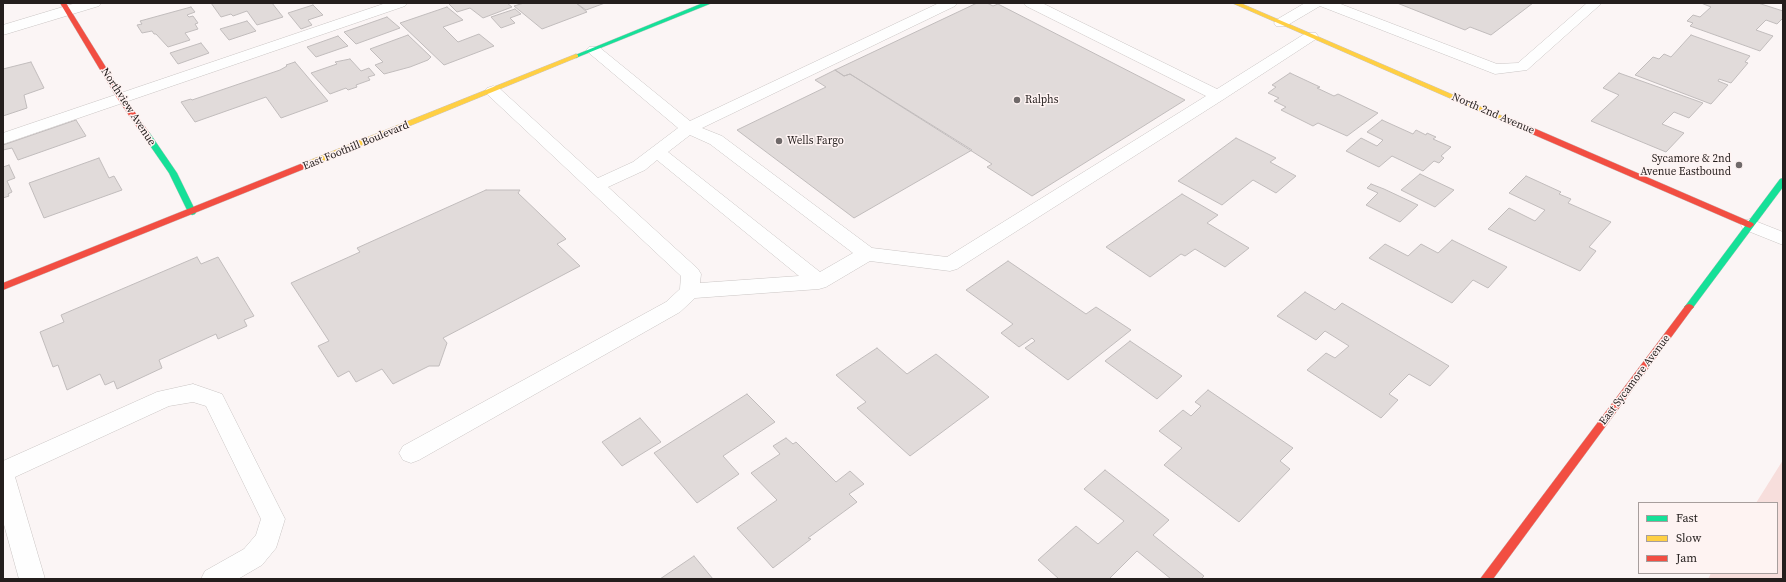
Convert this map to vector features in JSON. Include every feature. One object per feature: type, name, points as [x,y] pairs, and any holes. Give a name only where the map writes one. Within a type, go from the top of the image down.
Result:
[{"type":"street","points":[[3,30],[65,7],[93,3]]},
{"type":"street","name":"East Foothill Boulevard","points":[[3,287],[709,3]]},
{"type":"street","name":"North 2nd Avenue","points":[[1235,3],[1750,225]]},
{"type":"street","name":"Northview Avenue","points":[[65,7],[121,98],[173,173],[192,212]]},
{"type":"street","name":"East Sycamore Avenue","points":[[1486,579],[1783,181]]},
{"type":"lane","points":[[3,139],[400,3]]},
{"type":"lane","points":[[596,186],[639,166],[688,128],[950,3]]},
{"type":"lane","points":[[1031,3],[1218,96]]},
{"type":"lane","points":[[1281,23],[1315,3]]},
{"type":"lane","points":[[1326,3],[1494,69],[1522,67],[1595,3]]},
{"type":"lane","points":[[594,50],[688,128],[716,140],[833,230],[867,254],[950,264],[1311,36]]},
{"type":"lane","points":[[493,91],[691,274],[690,291]]},
{"type":"lane","points":[[658,152],[819,282]]},
{"type":"lane","points":[[1750,225],[1783,239]]},
{"type":"lane","points":[[411,454],[673,307],[690,291],[819,282],[867,254]]},
{"type":"lane","points":[[3,472],[165,398],[193,393],[214,400],[273,519],[267,540],[253,557],[214,579]]},
{"type":"lane","points":[[3,478],[32,579]]},
{"type":"shaded area","points":[[1783,460],[1783,579],[1708,579],[1710,574],[1778,574],[1778,502],[1757,502]]},
{"type":"building","points":[[211,3],[272,3],[283,17],[257,25],[247,11],[233,16],[231,14],[221,17]]},
{"type":"building","points":[[448,3],[507,3],[512,7],[483,18],[470,8],[457,12]]},
{"type":"building","points":[[524,3],[576,3],[587,12],[542,29],[514,6]]},
{"type":"building","points":[[576,3],[605,3],[586,10]]},
{"type":"building","points":[[977,3],[987,3],[993,6],[998,4],[1185,100],[1032,196],[987,167],[992,164],[850,74],[844,76],[835,70]]},
{"type":"building","points":[[1397,3],[1533,3],[1491,35],[1470,27],[1465,30]]},
{"type":"building","points":[[1701,3],[1758,3],[1783,11],[1783,18],[1777,24],[1766,20],[1756,30],[1773,36],[1760,51],[1690,26],[1693,23],[1687,21],[1693,15],[1700,17],[1711,7]]},
{"type":"building","points":[[313,5],[323,15],[308,20],[312,25],[301,29],[288,13]]},
{"type":"building","points":[[191,7],[195,12],[187,15],[189,17],[193,16],[198,23],[195,24],[198,29],[185,33],[190,40],[168,47],[152,31],[142,33],[137,25],[142,24],[140,21]]},
{"type":"building","points":[[447,7],[463,20],[443,27],[458,42],[479,34],[494,46],[444,65],[400,23]]},
{"type":"building","points":[[515,9],[521,14],[510,18],[515,23],[501,28],[491,17]]},
{"type":"building","points":[[387,17],[400,28],[356,44],[344,32]]},
{"type":"building","points":[[247,21],[256,31],[229,40],[220,29]]},
{"type":"building","points":[[408,35],[431,57],[428,60],[410,67],[384,74],[375,65],[383,62],[370,49]]},
{"type":"building","points":[[1691,35],[1750,56],[1745,62],[1748,63],[1731,83],[1719,79],[1718,81],[1728,85],[1711,104],[1635,75],[1653,57],[1659,59],[1664,54],[1671,57]]},
{"type":"building","points":[[338,36],[348,46],[316,57],[307,47]]},
{"type":"building","points":[[201,43],[209,53],[178,64],[170,53]]},
{"type":"building","points":[[350,59],[361,71],[369,68],[375,75],[368,77],[370,80],[356,85],[357,87],[348,90],[346,88],[330,94],[311,73],[337,64],[335,62]]},
{"type":"building","points":[[31,62],[44,88],[24,95],[27,108],[3,116],[3,69]]},
{"type":"building","points":[[295,62],[328,101],[281,118],[266,97],[195,122],[181,102],[192,100],[280,70],[287,66],[286,65]]},
{"type":"building","points":[[835,70],[844,76],[850,74],[972,150],[854,218],[737,130],[826,87],[815,80]]},
{"type":"building","points":[[1290,73],[1320,87],[1317,88],[1334,96],[1338,94],[1378,113],[1347,136],[1318,123],[1313,126],[1281,110],[1286,107],[1274,101],[1279,98],[1268,93],[1276,87],[1272,85]]},
{"type":"building","points":[[1619,73],[1703,103],[1689,118],[1674,112],[1662,124],[1684,133],[1666,152],[1591,121],[1619,95],[1603,88]]},
{"type":"building","points":[[76,120],[86,136],[18,160],[12,148],[3,150],[3,145]]},
{"type":"building","points":[[1382,120],[1413,134],[1416,130],[1426,135],[1427,133],[1436,137],[1433,139],[1451,147],[1441,156],[1444,158],[1439,163],[1434,161],[1423,171],[1392,156],[1379,167],[1346,151],[1361,138],[1377,146],[1383,140],[1367,132]]},
{"type":"building","points":[[1236,138],[1276,158],[1270,162],[1296,176],[1276,193],[1253,180],[1222,205],[1178,181]]},
{"type":"building","points":[[99,158],[109,178],[114,176],[122,190],[44,218],[29,183]]},
{"type":"building","points":[[9,165],[15,178],[7,181],[12,192],[8,194],[9,196],[3,198],[3,167]]},
{"type":"building","points":[[1420,174],[1454,190],[1435,207],[1401,190]]},
{"type":"building","points":[[1526,176],[1561,192],[1559,194],[1571,199],[1568,203],[1611,222],[1589,247],[1596,251],[1580,271],[1488,229],[1509,208],[1535,221],[1545,210],[1509,193]]},
{"type":"building","points":[[1371,184],[1418,205],[1400,222],[1366,205],[1378,193],[1367,188]]},
{"type":"building","points":[[486,190],[520,190],[518,193],[566,239],[557,244],[580,266],[443,338],[447,343],[439,366],[429,366],[393,384],[382,369],[356,382],[349,371],[338,377],[318,346],[329,341],[291,283],[360,252],[357,248]]},
{"type":"building","points":[[1182,194],[1218,215],[1207,223],[1249,248],[1225,267],[1195,249],[1185,256],[1181,254],[1150,277],[1106,247]]},
{"type":"building","points":[[1452,240],[1507,267],[1488,288],[1473,280],[1452,303],[1369,258],[1385,244],[1408,256],[1421,244],[1438,253]]},
{"type":"building","points":[[197,257],[201,264],[218,257],[254,316],[244,320],[247,326],[218,339],[216,334],[159,360],[162,368],[117,389],[114,381],[105,385],[100,374],[67,390],[58,365],[53,367],[40,332],[64,322],[61,315]]},
{"type":"building","points":[[1008,261],[1086,314],[1096,307],[1131,330],[1068,380],[1025,348],[1035,341],[1032,338],[1019,347],[1001,333],[1013,324],[966,290]]},
{"type":"building","points":[[1305,292],[1335,310],[1342,303],[1449,366],[1430,386],[1409,374],[1389,394],[1398,400],[1381,418],[1307,370],[1326,353],[1335,358],[1349,346],[1325,331],[1316,340],[1277,316]]},
{"type":"building","points":[[1130,341],[1182,376],[1157,399],[1105,361]]},
{"type":"building","points":[[877,348],[907,374],[936,354],[989,397],[910,456],[857,408],[866,402],[836,375]]},
{"type":"building","points":[[1208,390],[1293,448],[1280,461],[1290,469],[1239,522],[1164,465],[1182,448],[1159,431],[1183,410],[1191,416],[1201,406],[1195,402]]},
{"type":"building","points":[[747,394],[775,422],[723,456],[739,474],[697,503],[654,453]]},
{"type":"building","points":[[640,418],[661,442],[622,466],[602,442]]},
{"type":"building","points":[[786,438],[793,444],[796,442],[836,482],[850,471],[864,484],[849,494],[857,502],[808,538],[811,539],[773,568],[737,528],[777,500],[751,473],[780,454],[773,446]]},
{"type":"building","points":[[1105,470],[1169,520],[1153,535],[1204,576],[1201,579],[1171,579],[1137,551],[1109,579],[1059,579],[1038,560],[1076,526],[1098,544],[1124,521],[1084,489]]},
{"type":"building","points":[[694,556],[713,579],[660,579]]},
{"type":"traffic: fast","points":[[576,56],[709,3]]},
{"type":"traffic: fast","points":[[146,134],[173,173],[192,212]]},
{"type":"traffic: fast","points":[[1689,307],[1783,181]]},
{"type":"traffic: slow","points":[[1235,3],[1512,122]]},
{"type":"traffic: slow","points":[[311,163],[576,56]]},
{"type":"traffic: jam","points":[[63,3],[121,98],[146,134]]},
{"type":"traffic: jam","points":[[1512,122],[1750,225]]},
{"type":"traffic: jam","points":[[3,287],[311,163]]},
{"type":"traffic: jam","points":[[1486,579],[1689,307]]},
{"type":"place","name":"Ralphs","points":[[1017,100]]},
{"type":"place","name":"Wells Fargo","points":[[779,141]]},
{"type":"place","name":"Sycamore & 2nd Avenue Eastbound","points":[[1739,165]]}]
